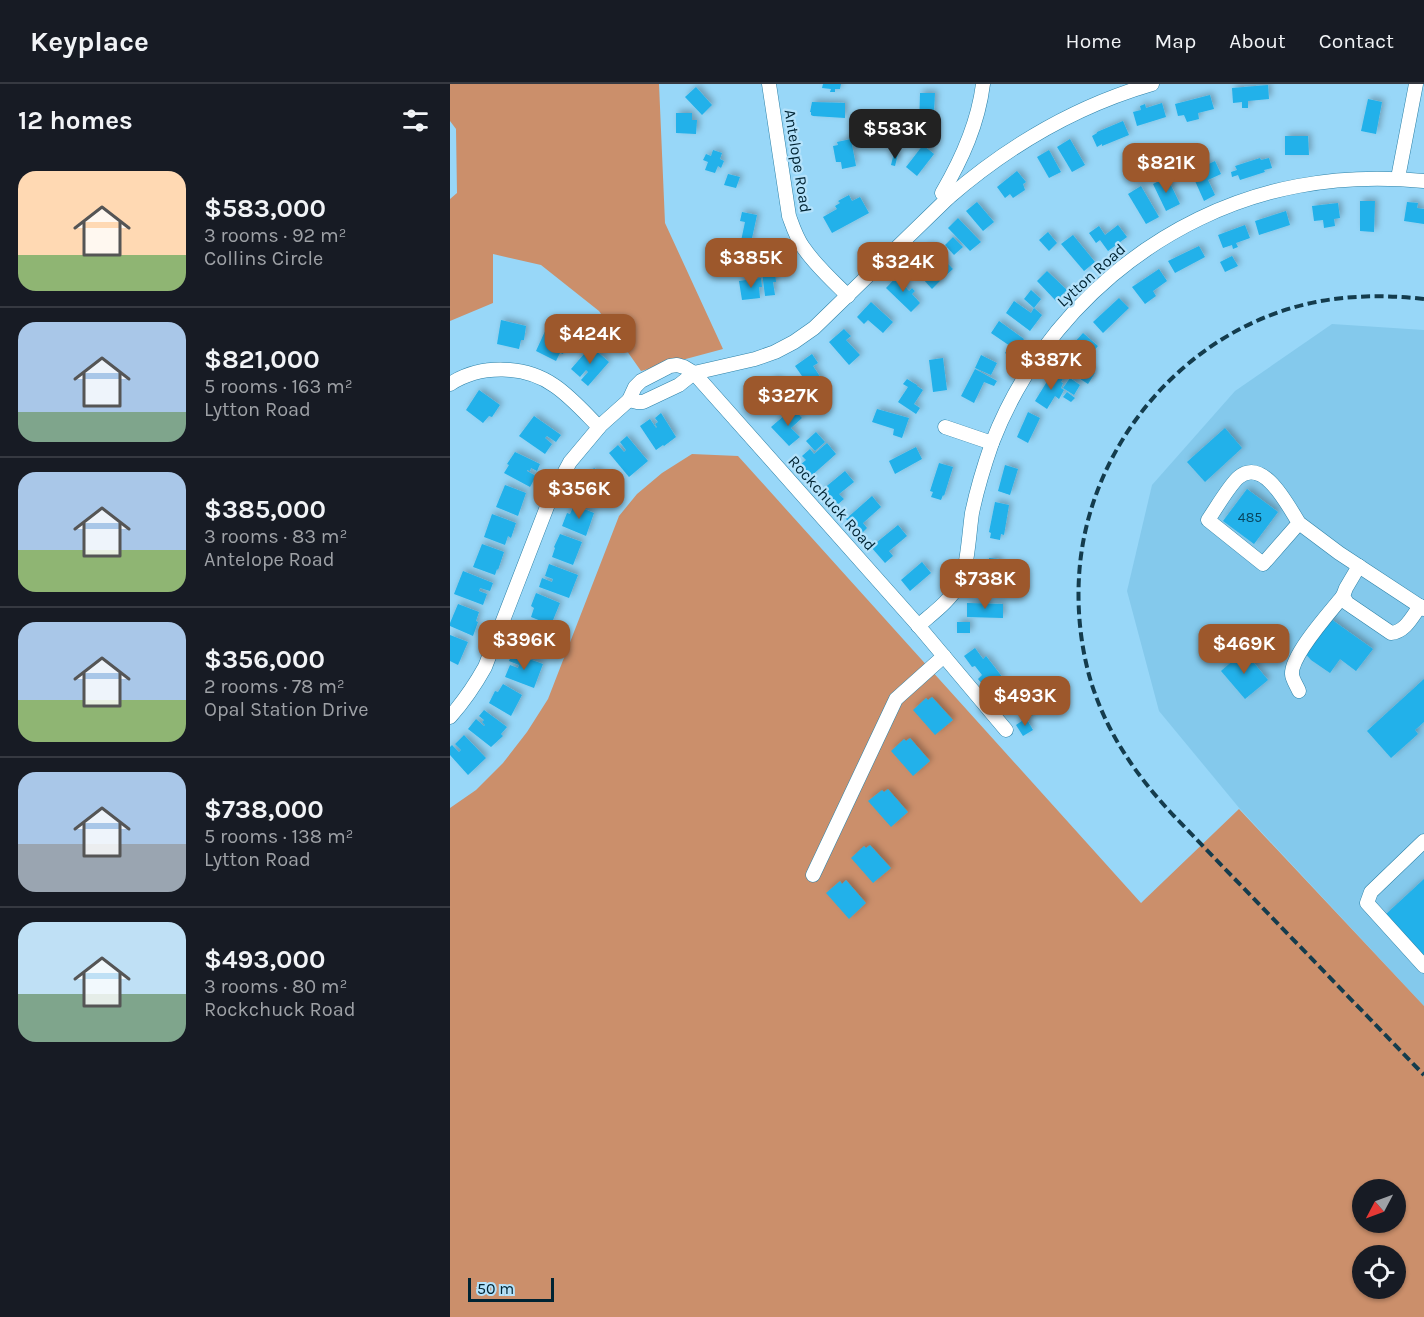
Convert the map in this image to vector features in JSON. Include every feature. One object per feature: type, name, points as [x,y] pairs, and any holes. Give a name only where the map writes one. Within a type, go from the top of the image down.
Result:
[{"type":"street","name":"Antelope Road","points":[[769,84],[789,216],[802,246],[848,296]]},
{"type":"street","points":[[948,198],[942,194],[968,143],[983,84]]},
{"type":"street","points":[[629,400],[644,402],[679,385],[694,373],[755,359],[794,342],[814,328],[948,198],[990,164],[1032,136],[1065,118],[1103,101],[1152,84]]},
{"type":"street","points":[[1398,178],[1416,84]]},
{"type":"street","name":"Lytton Road","points":[[918,626],[946,602],[960,582],[965,569],[973,511],[981,475],[992,443],[1022,381],[1062,325],[1086,297],[1112,274],[1170,233],[1231,205],[1262,194],[1296,186],[1365,178],[1424,181]]},
{"type":"street","points":[[450,717],[470,693],[485,667],[550,499],[570,462],[599,427],[629,400],[634,387],[641,381],[670,366],[684,367],[694,373]]},
{"type":"street","points":[[450,384],[457,379],[489,370],[509,370],[540,377],[555,386],[599,427]]},
{"type":"street","name":"Rockchuck Road","points":[[694,373],[918,626],[1006,730]]},
{"type":"street","points":[[945,427],[992,443]]},
{"type":"street","points":[[1299,523],[1263,564],[1208,520],[1237,478],[1247,472],[1257,473],[1271,481],[1299,523],[1422,608],[1398,633],[1391,633],[1347,603],[1343,596]]},
{"type":"street","points":[[1299,691],[1292,675],[1296,658],[1343,596],[1359,566]]},
{"type":"street","points":[[813,876],[896,699],[944,656]]},
{"type":"street","points":[[1424,841],[1371,892],[1367,903],[1424,966]]},
{"type":"shaded area","points":[[450,84],[659,84],[665,223],[723,349],[641,371],[599,311],[541,265],[493,254],[493,303],[450,321],[450,199],[457,193],[456,129],[450,121]]},
{"type":"shaded area","points":[[1332,324],[1424,330],[1424,1006],[1240,809],[1159,711],[1127,591],[1152,485],[1235,391]]},
{"type":"shaded area","points":[[692,454],[738,456],[1141,903],[1239,809],[1424,1006],[1424,1317],[450,1317],[450,808],[476,790],[503,763],[527,732],[548,699],[619,516],[637,494],[662,473]]},
{"type":"building","points":[[823,84],[841,84],[840,89],[830,92],[831,89],[822,88]]},
{"type":"building","points":[[1268,85],[1269,99],[1248,101],[1248,108],[1242,108],[1242,102],[1233,103],[1232,88]]},
{"type":"building","points":[[696,87],[712,105],[702,115],[685,97]]},
{"type":"building","points":[[920,93],[935,93],[933,128],[919,128]]},
{"type":"building","points":[[1210,95],[1214,109],[1198,113],[1199,119],[1187,122],[1184,115],[1178,116],[1175,104]]},
{"type":"building","points":[[1368,99],[1382,102],[1376,134],[1361,131]]},
{"type":"building","points":[[812,102],[845,103],[845,118],[813,116],[810,112]]},
{"type":"building","points":[[1162,103],[1166,117],[1137,126],[1133,112],[1141,110],[1140,106],[1145,104],[1146,108]]},
{"type":"building","points":[[676,113],[692,113],[692,120],[697,120],[696,134],[676,133]]},
{"type":"building","points":[[895,117],[908,118],[908,130],[894,129]]},
{"type":"building","points":[[1123,121],[1129,135],[1097,147],[1092,136]]},
{"type":"building","points":[[1285,136],[1308,136],[1309,155],[1285,155]]},
{"type":"building","points":[[851,139],[856,166],[842,169],[841,162],[836,162],[833,146],[838,145],[837,142]]},
{"type":"building","points":[[1070,139],[1085,165],[1072,172],[1057,147]]},
{"type":"building","points":[[923,145],[934,154],[917,176],[906,167]]},
{"type":"building","points":[[713,150],[722,153],[720,159],[724,161],[715,173],[705,170],[708,162],[703,160],[706,154],[711,156]]},
{"type":"building","points":[[1049,150],[1061,172],[1049,178],[1037,157]]},
{"type":"building","points":[[894,153],[898,154],[895,166],[891,165]]},
{"type":"building","points":[[1260,158],[1261,160],[1269,158],[1272,168],[1240,180],[1238,175],[1232,177],[1231,172],[1237,170],[1235,166]]},
{"type":"building","points":[[1215,161],[1221,174],[1208,180],[1215,195],[1204,201],[1191,172]]},
{"type":"building","points":[[1017,171],[1026,182],[1023,184],[1025,190],[1013,198],[1010,194],[1005,198],[997,187]]},
{"type":"building","points":[[728,174],[740,177],[736,188],[724,185]]},
{"type":"building","points":[[1167,177],[1180,204],[1166,211],[1153,184]]},
{"type":"building","points":[[1141,186],[1159,217],[1146,224],[1128,194]]},
{"type":"building","points":[[849,195],[852,201],[860,197],[869,213],[832,233],[823,217],[837,209],[835,206],[840,203],[838,201]]},
{"type":"building","points":[[1360,201],[1375,201],[1374,232],[1360,231]]},
{"type":"building","points":[[977,202],[994,222],[983,231],[966,211]]},
{"type":"building","points":[[1407,202],[1418,203],[1417,208],[1424,209],[1424,224],[1404,221]]},
{"type":"building","points":[[1338,203],[1340,218],[1334,219],[1335,226],[1324,228],[1323,220],[1314,221],[1312,206]]},
{"type":"building","points":[[1286,211],[1290,225],[1259,235],[1255,221]]},
{"type":"building","points":[[742,212],[757,215],[751,243],[741,241],[745,222],[740,221]]},
{"type":"building","points":[[958,218],[981,242],[970,251],[948,228]]},
{"type":"building","points":[[1118,225],[1127,237],[1108,251],[1100,240],[1096,243],[1089,233],[1099,226],[1105,235]]},
{"type":"building","points":[[1245,225],[1250,238],[1236,243],[1238,247],[1233,249],[1232,245],[1223,248],[1218,235]]},
{"type":"building","points":[[1048,232],[1057,243],[1049,251],[1039,240]]},
{"type":"building","points":[[1073,235],[1095,262],[1084,271],[1061,244]]},
{"type":"building","points":[[953,237],[963,247],[954,255],[945,245]]},
{"type":"building","points":[[760,244],[765,252],[755,258],[750,250]]},
{"type":"building","points":[[930,245],[953,269],[942,279],[919,256]]},
{"type":"building","points":[[1199,246],[1205,257],[1175,273],[1168,261]]},
{"type":"building","points":[[1232,256],[1238,266],[1225,272],[1220,262]]},
{"type":"building","points":[[1159,269],[1167,281],[1153,291],[1156,296],[1145,304],[1132,287]]},
{"type":"building","points":[[772,270],[775,272],[776,282],[773,282],[775,295],[765,296],[762,272]]},
{"type":"building","points":[[931,271],[940,281],[932,289],[923,279]]},
{"type":"building","points":[[1047,271],[1067,290],[1056,301],[1037,281]]},
{"type":"building","points":[[900,273],[908,281],[904,285],[909,291],[912,288],[915,291],[912,294],[920,303],[911,312],[886,288]]},
{"type":"building","points":[[761,278],[760,298],[742,300],[739,281]]},
{"type":"building","points":[[1031,290],[1041,299],[1034,308],[1024,299]]},
{"type":"building","points":[[1119,298],[1129,308],[1103,333],[1093,322]]},
{"type":"building","points":[[1014,301],[1031,313],[1034,308],[1042,315],[1030,331],[1006,313]]},
{"type":"building","points":[[871,302],[893,322],[883,333],[868,320],[864,324],[857,317]]},
{"type":"building","points":[[501,320],[526,326],[524,340],[521,340],[519,349],[497,344]]},
{"type":"building","points":[[999,321],[1024,339],[1012,358],[1005,353],[1010,346],[991,333]]},
{"type":"building","points":[[546,329],[569,341],[563,354],[560,353],[556,361],[536,351]]},
{"type":"building","points":[[844,329],[851,336],[846,340],[860,355],[849,365],[829,342]]},
{"type":"building","points":[[1083,333],[1098,346],[1093,352],[1089,348],[1074,366],[1062,356]]},
{"type":"building","points":[[591,346],[609,362],[588,386],[581,380],[588,372],[586,370],[580,377],[571,369]]},
{"type":"building","points":[[812,354],[818,363],[813,366],[823,381],[811,389],[795,366]]},
{"type":"building","points":[[981,355],[997,363],[991,375],[975,368]]},
{"type":"building","points":[[943,358],[947,390],[933,392],[929,360]]},
{"type":"building","points":[[1084,365],[1095,373],[1088,384],[1077,377]]},
{"type":"building","points":[[975,369],[997,381],[994,386],[984,382],[974,403],[961,396]]},
{"type":"building","points":[[1055,372],[1064,377],[1061,388],[1064,390],[1059,399],[1055,396],[1047,409],[1035,401]]},
{"type":"building","points":[[775,378],[785,386],[776,396],[779,399],[776,403],[773,400],[762,412],[751,403],[759,394],[756,391],[760,386],[763,389]]},
{"type":"building","points":[[1070,378],[1080,385],[1074,395],[1063,388]]},
{"type":"building","points":[[907,379],[923,390],[914,404],[920,408],[916,414],[898,402],[908,387],[903,384]]},
{"type":"building","points":[[479,390],[500,405],[492,417],[489,416],[483,423],[466,410]]},
{"type":"building","points":[[1067,392],[1075,398],[1071,402],[1063,397]]},
{"type":"building","points":[[793,408],[802,418],[791,428],[800,437],[789,446],[771,427]]},
{"type":"building","points":[[877,409],[909,418],[902,438],[893,435],[894,429],[872,422]]},
{"type":"building","points":[[1028,412],[1040,418],[1028,443],[1017,437]]},
{"type":"building","points":[[661,413],[676,437],[656,450],[640,426],[650,419],[656,428],[655,424],[658,422],[655,418]]},
{"type":"building","points":[[534,416],[561,435],[556,442],[547,436],[545,438],[552,444],[545,454],[519,436]]},
{"type":"building","points":[[1225,428],[1242,448],[1205,482],[1187,462]]},
{"type":"building","points":[[816,432],[825,442],[815,451],[806,441]]},
{"type":"building","points":[[627,436],[648,461],[629,477],[609,453],[618,445],[624,452],[626,450],[620,442]]},
{"type":"building","points":[[827,443],[836,454],[810,477],[800,465],[806,460],[802,456],[810,449],[814,454]]},
{"type":"building","points":[[916,447],[922,459],[895,474],[889,461]]},
{"type":"building","points":[[515,452],[540,464],[537,471],[531,468],[530,471],[527,470],[536,476],[530,487],[504,473]]},
{"type":"building","points":[[939,463],[953,467],[941,500],[931,497],[933,492],[930,491]]},
{"type":"building","points":[[1005,465],[1018,469],[1010,495],[998,491]]},
{"type":"building","points":[[594,468],[613,481],[599,502],[580,488],[586,480],[584,479]]},
{"type":"building","points":[[845,471],[854,482],[839,494],[844,499],[836,506],[822,490]]},
{"type":"building","points":[[505,485],[526,493],[518,516],[496,507]]},
{"type":"building","points":[[1247,489],[1278,512],[1254,544],[1223,521]]},
{"type":"building","points":[[872,496],[881,507],[863,523],[867,528],[860,535],[846,519]]},
{"type":"building","points":[[995,502],[1009,505],[1004,535],[1001,534],[1000,540],[990,538],[991,533],[989,532]]},
{"type":"building","points":[[574,505],[594,513],[586,536],[562,526],[567,513],[570,514]]},
{"type":"building","points":[[492,514],[516,523],[511,538],[508,536],[505,545],[484,537]]},
{"type":"building","points":[[898,525],[907,536],[889,551],[893,556],[885,563],[871,547]]},
{"type":"building","points":[[560,534],[582,542],[573,565],[552,557]]},
{"type":"building","points":[[482,544],[504,552],[495,575],[473,567]]},
{"type":"building","points":[[989,558],[999,559],[999,565],[1001,565],[998,591],[984,589],[986,564],[989,564]]},
{"type":"building","points":[[922,562],[931,573],[910,591],[901,580]]},
{"type":"building","points":[[549,564],[578,575],[569,598],[539,587],[542,578],[552,582],[553,579],[545,576]]},
{"type":"building","points":[[463,571],[493,583],[490,591],[480,588],[479,591],[487,594],[483,605],[454,594]]},
{"type":"building","points":[[536,593],[560,603],[551,625],[531,617],[534,608],[531,606]]},
{"type":"building","points":[[967,603],[1003,604],[1003,618],[967,617]]},
{"type":"building","points":[[458,604],[479,612],[473,636],[450,626]]},
{"type":"building","points":[[1328,617],[1373,649],[1356,671],[1340,659],[1330,673],[1311,660],[1304,652]]},
{"type":"building","points":[[957,622],[970,622],[970,633],[957,633]]},
{"type":"building","points":[[526,624],[547,632],[538,655],[517,647]]},
{"type":"building","points":[[450,635],[468,642],[458,665],[450,661]]},
{"type":"building","points":[[975,648],[983,659],[986,656],[1003,678],[991,687],[986,680],[982,684],[978,679],[982,675],[964,656]]},
{"type":"building","points":[[1244,651],[1268,680],[1245,699],[1221,671]]},
{"type":"building","points":[[512,653],[543,664],[534,688],[505,677],[510,665],[518,668],[519,665],[509,661]]},
{"type":"building","points":[[1424,679],[1424,722],[1415,730],[1418,734],[1391,758],[1367,731]]},
{"type":"building","points":[[503,684],[522,695],[511,716],[489,703],[495,691],[498,692]]},
{"type":"building","points":[[1024,688],[1039,711],[1027,719],[1012,696]]},
{"type":"building","points":[[932,697],[953,720],[935,735],[913,710],[926,698],[928,700]]},
{"type":"building","points":[[484,710],[507,727],[501,734],[503,736],[491,747],[468,729],[476,719],[485,725],[482,722],[484,720],[479,716]]},
{"type":"building","points":[[1026,718],[1033,730],[1023,736],[1016,725]]},
{"type":"building","points":[[464,735],[486,758],[468,775],[450,755],[452,745],[459,752],[461,750],[455,744]]},
{"type":"building","points":[[910,738],[930,761],[913,776],[891,751],[904,739],[906,741]]},
{"type":"building","points":[[888,789],[908,812],[891,827],[868,801],[882,790],[884,792]]},
{"type":"building","points":[[870,845],[891,868],[873,883],[851,858],[864,846],[866,848]]},
{"type":"building","points":[[1424,879],[1424,958],[1385,915]]},
{"type":"building","points":[[846,880],[866,903],[849,919],[826,893],[840,881],[842,884]]},
{"type":"railway","points":[[1424,299],[1370,296],[1316,302],[1270,315],[1228,336],[1189,363],[1156,395],[1127,432],[1105,473],[1089,518],[1080,564],[1078,594],[1082,641],[1092,685],[1107,722],[1125,755],[1173,815],[1424,1075]]}]
